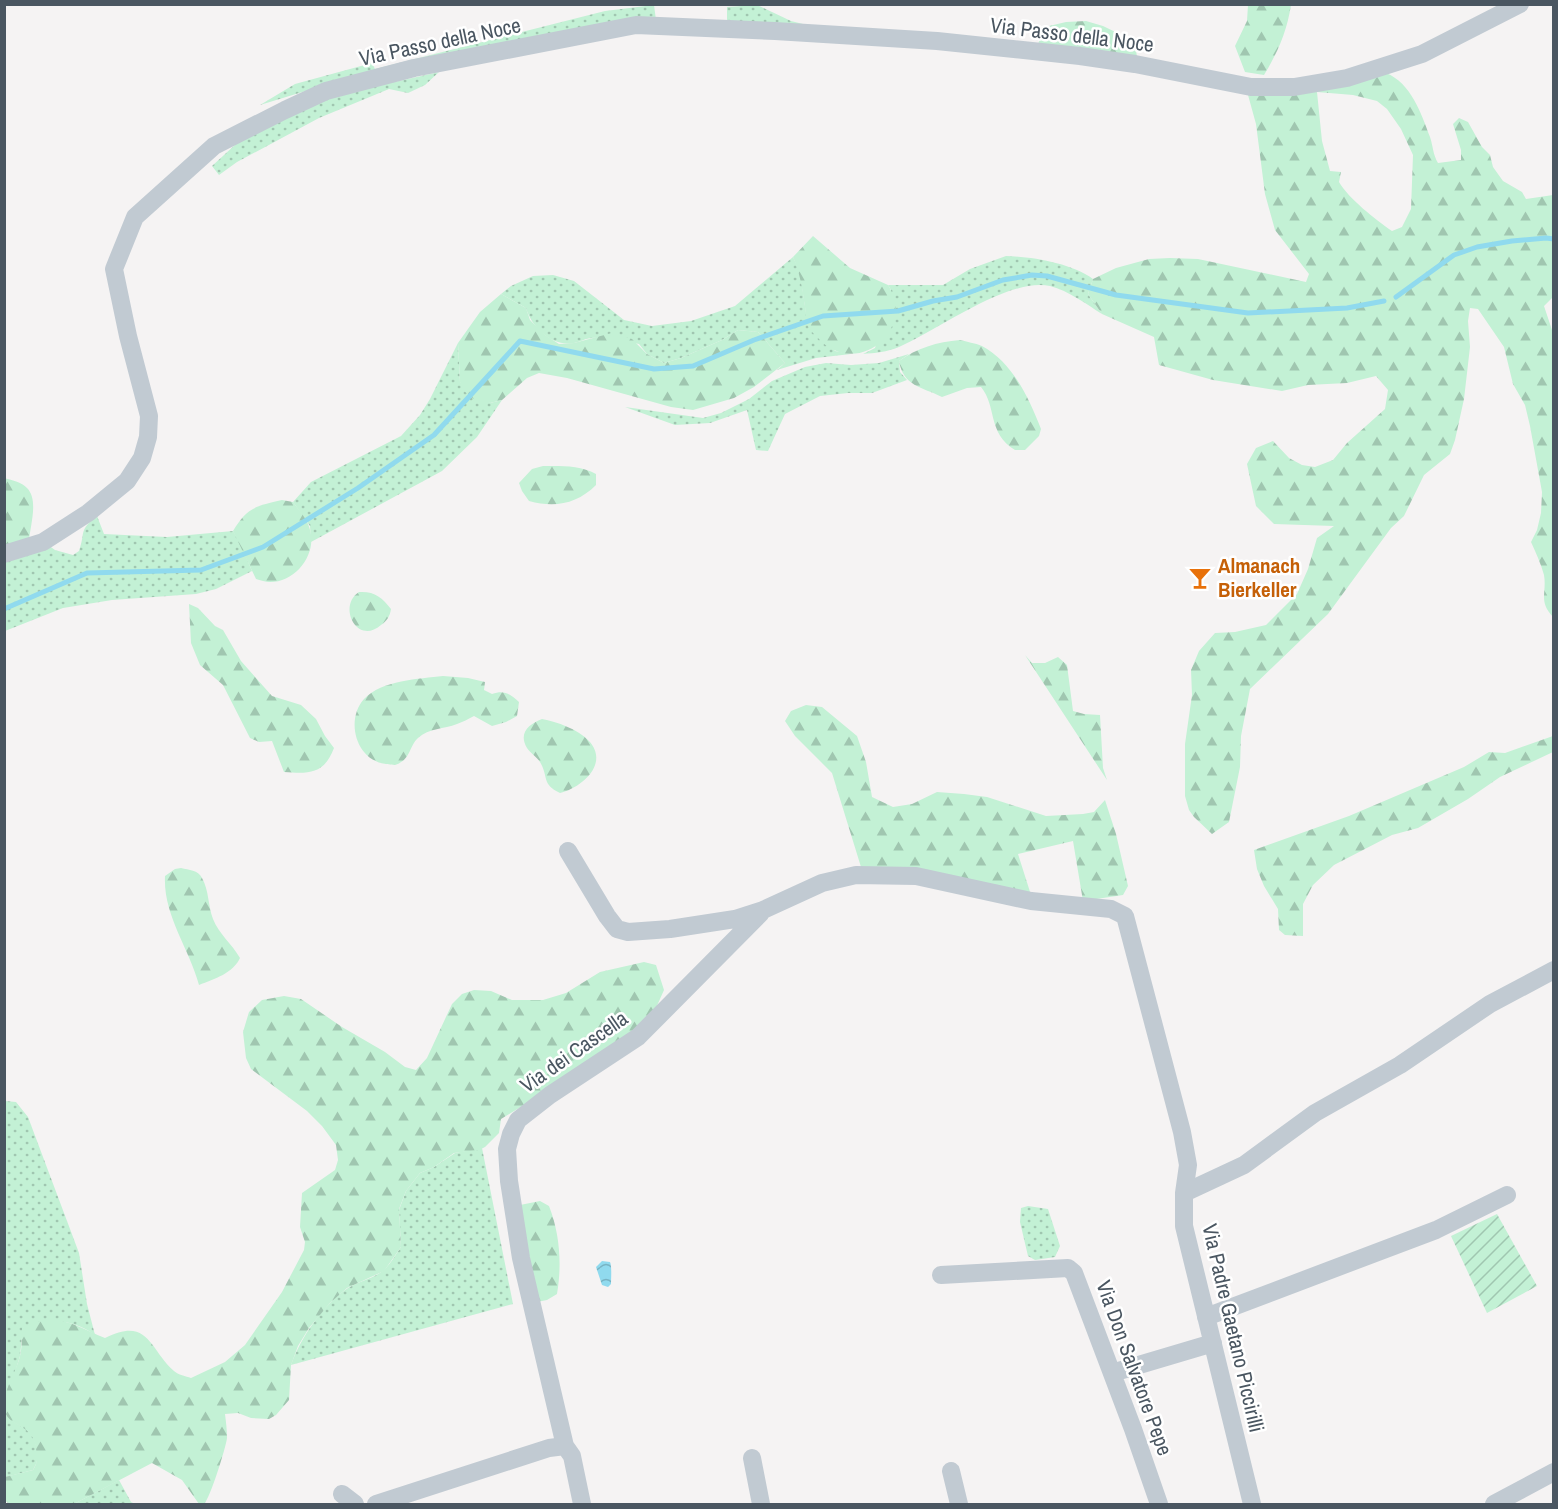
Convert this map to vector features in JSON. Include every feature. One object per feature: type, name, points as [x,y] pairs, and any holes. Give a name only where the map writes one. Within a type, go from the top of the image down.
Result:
[{"type":"street","name":"Via Passo della Noce","points":[[4,554],[43,542],[88,513],[127,481],[142,458],[148,437],[149,416],[128,336],[114,268],[135,217],[214,146],[326,91],[414,68],[636,25],[775,30],[937,41],[1113,61],[1251,87],[1294,87],[1347,78],[1422,54],[1520,4]]},
{"type":"street","points":[[568,851],[618,929],[627,932],[692,926],[735,919],[763,910]]},
{"type":"street","name":"Via Padre Gaetano Piccirilli","points":[[763,910],[822,883],[856,875],[887,874],[916,876],[1031,901],[1111,909],[1125,916],[1182,1132],[1188,1165],[1184,1193],[1184,1226],[1252,1504]]},
{"type":"street","name":"Via dei Cascella","points":[[582,1504],[572,1456],[565,1446],[521,1258],[508,1181],[507,1149],[511,1134],[518,1120],[550,1095],[638,1037],[763,910]]},
{"type":"street","points":[[1184,1193],[1244,1165],[1315,1113],[1400,1065],[1490,1004],[1554,970]]},
{"type":"street","points":[[1206,1317],[1436,1230],[1507,1195]]},
{"type":"street","name":"Via Don Salvatore Pepe","points":[[941,1275],[1068,1268],[1074,1273],[1159,1504]]},
{"type":"street","points":[[1112,1373],[1212,1343]]},
{"type":"street","points":[[376,1504],[549,1448],[565,1446]]},
{"type":"street","points":[[752,1458],[761,1504]]},
{"type":"street","points":[[951,1471],[959,1504]]},
{"type":"street","points":[[1494,1504],[1554,1472]]},
{"type":"green space","points":[[654,5],[656,20],[348,78],[260,105],[295,84],[372,63],[375,69],[605,11]]},
{"type":"green space","points":[[757,5],[791,21],[811,26],[727,23],[727,7]]},
{"type":"green space","points":[[1248,5],[1291,5],[1281,41],[1264,75],[1245,72],[1235,46],[1247,21]]},
{"type":"green space","points":[[1086,21],[1103,26],[1134,41],[1137,56],[1036,49],[1045,27],[1066,22]]},
{"type":"green space","points":[[439,72],[425,85],[408,93],[389,89],[319,118],[237,162],[219,175],[212,166],[236,144],[302,106],[363,89]]},
{"type":"green space","points":[[1386,73],[1409,91],[1427,128],[1438,163],[1461,160],[1461,150],[1453,124],[1459,118],[1468,122],[1482,147],[1490,155],[1493,167],[1503,181],[1522,192],[1526,199],[1553,195],[1553,297],[1544,306],[1554,336],[1553,617],[1544,601],[1544,575],[1531,542],[1541,513],[1542,492],[1525,405],[1513,384],[1504,347],[1478,309],[1470,308],[1468,321],[1470,347],[1464,399],[1450,454],[1424,475],[1404,516],[1391,528],[1328,614],[1250,689],[1241,736],[1240,767],[1229,822],[1212,834],[1189,810],[1185,796],[1185,744],[1192,695],[1191,670],[1199,651],[1215,633],[1235,632],[1266,625],[1297,594],[1308,569],[1317,538],[1334,526],[1274,524],[1256,506],[1247,464],[1256,448],[1273,441],[1289,458],[1302,465],[1315,467],[1333,460],[1347,443],[1385,409],[1388,390],[1376,376],[1347,383],[1308,385],[1282,391],[1213,380],[1159,365],[1154,337],[1102,314],[1088,294],[1093,279],[1116,268],[1149,259],[1198,259],[1306,282],[1309,274],[1275,230],[1265,194],[1256,124],[1248,95]],"holes":[[[1317,92],[1353,95],[1377,101],[1387,109],[1401,129],[1413,155],[1411,209],[1402,227],[1392,231],[1370,215],[1349,195],[1339,182],[1341,172],[1330,171],[1322,141]]]},
{"type":"green space","points":[[813,236],[850,268],[888,285],[895,302],[895,318],[889,333],[878,344],[864,352],[849,354],[833,350],[811,331],[808,325],[801,284],[793,257]]},
{"type":"green space","points":[[1006,256],[1051,262],[1084,273],[1093,279],[1088,294],[1102,314],[1057,288],[1033,285],[994,297],[899,347],[863,354],[875,348],[891,290],[888,285],[943,285],[970,269]]},
{"type":"green space","points":[[793,257],[800,272],[806,313],[835,351],[851,354],[816,358],[777,370],[785,363],[758,332],[738,330],[722,340],[664,363],[647,354],[639,344],[598,338],[574,343],[558,342],[538,329],[526,308],[501,294],[511,286],[533,276],[553,275],[574,281],[624,320],[652,326],[691,321],[735,306]]},
{"type":"green space","points":[[501,294],[526,308],[530,320],[545,335],[559,344],[574,343],[612,333],[632,339],[647,354],[664,363],[722,340],[738,330],[758,332],[785,363],[754,387],[734,398],[693,410],[671,407],[567,378],[539,373],[527,378],[502,400],[490,403],[474,399],[464,391],[460,382],[458,343],[480,312]]},
{"type":"green space","points":[[960,340],[982,346],[993,353],[1019,382],[1041,429],[1039,436],[1025,450],[1015,450],[1000,436],[986,394],[981,387],[967,388],[942,397],[914,385],[901,369],[899,361],[906,356],[928,346]]},
{"type":"green space","points":[[458,343],[460,382],[490,403],[502,400],[477,437],[442,471],[311,542],[310,526],[293,502],[311,482],[401,436],[420,415],[430,399]]},
{"type":"green space","points":[[909,354],[899,361],[900,372],[907,380],[872,393],[820,396],[785,414],[768,451],[756,450],[747,410],[710,423],[675,425],[625,407],[703,418],[721,413],[749,399],[772,381],[805,367],[826,363],[851,365],[879,363]]},
{"type":"green space","points":[[543,466],[570,467],[590,471],[596,474],[596,485],[581,496],[565,503],[548,504],[529,501],[519,483],[532,469]]},
{"type":"green space","points":[[4,478],[25,486],[31,493],[33,513],[29,541],[4,548]]},
{"type":"green space","points":[[282,500],[293,502],[305,519],[310,530],[310,548],[302,565],[288,577],[270,582],[256,579],[233,531],[243,517],[253,509]]},
{"type":"green space","points":[[97,516],[104,534],[167,537],[233,531],[252,571],[216,589],[196,594],[112,600],[63,608],[5,631],[5,559],[45,543],[55,550],[73,555],[79,551],[85,528]]},
{"type":"green space","points":[[359,592],[377,596],[391,609],[387,620],[372,630],[364,631],[358,627],[350,614],[353,598]]},
{"type":"green space","points":[[189,604],[198,608],[215,626],[223,630],[241,661],[272,696],[301,705],[316,719],[334,748],[321,768],[301,773],[284,772],[272,741],[259,742],[250,738],[223,685],[200,665],[191,643]]},
{"type":"green space","points":[[1025,655],[1032,663],[1045,663],[1058,657],[1067,665],[1073,711],[1100,715],[1103,768],[1107,780]]},
{"type":"green space","points":[[443,676],[485,682],[484,690],[492,694],[503,692],[509,694],[519,702],[517,716],[492,726],[474,716],[457,724],[427,732],[415,741],[404,760],[395,765],[376,761],[367,756],[361,748],[355,728],[358,708],[364,699],[391,684]]},
{"type":"green space","points":[[806,705],[822,707],[857,736],[866,762],[872,797],[893,807],[912,804],[937,792],[987,797],[1046,816],[1094,812],[1105,800],[1116,834],[1128,886],[1123,895],[1083,901],[1073,841],[1018,854],[1031,895],[861,867],[832,773],[795,736],[785,721],[791,711]]},
{"type":"green space","points":[[542,719],[561,724],[579,733],[595,750],[595,766],[590,774],[576,786],[560,793],[550,786],[543,767],[525,743],[526,730]]},
{"type":"green space","points":[[1553,736],[1553,752],[1500,777],[1418,828],[1392,835],[1334,865],[1313,885],[1303,904],[1303,936],[1285,935],[1279,930],[1278,909],[1257,869],[1254,850],[1349,816],[1464,767],[1489,752],[1505,753]]},
{"type":"green space","points":[[181,868],[200,875],[206,888],[211,914],[222,934],[240,958],[228,972],[199,985],[172,918],[165,890],[165,876]]},
{"type":"green space","points":[[644,962],[656,965],[664,990],[656,1008],[632,1032],[501,1119],[499,1133],[485,1147],[479,1150],[454,1153],[434,1167],[420,1173],[406,1191],[399,1209],[401,1247],[384,1271],[347,1288],[330,1303],[309,1328],[298,1346],[291,1365],[289,1400],[276,1415],[269,1419],[251,1418],[238,1413],[225,1414],[226,1443],[214,1483],[204,1504],[199,1504],[182,1480],[152,1463],[74,1504],[10,1504],[5,1501],[5,1477],[33,1470],[37,1460],[34,1440],[26,1430],[7,1416],[4,1404],[21,1353],[22,1328],[46,1320],[56,1320],[75,1325],[105,1338],[120,1332],[140,1333],[147,1338],[174,1371],[191,1378],[225,1362],[245,1345],[282,1292],[304,1250],[305,1242],[300,1227],[302,1193],[335,1170],[338,1160],[336,1145],[307,1111],[251,1069],[246,1058],[243,1032],[249,1012],[262,1000],[284,996],[301,999],[405,1067],[416,1070],[427,1058],[452,1004],[462,994],[474,990],[491,991],[512,1000],[543,1000],[566,993],[600,972]]},
{"type":"green space","points":[[5,1101],[16,1102],[28,1117],[79,1253],[87,1304],[95,1335],[77,1325],[60,1322],[23,1328],[20,1356],[5,1405]]},
{"type":"green space","points":[[482,1148],[513,1304],[291,1365],[307,1333],[330,1303],[348,1288],[381,1272],[401,1247],[399,1210],[406,1191],[420,1173],[455,1153]]},
{"type":"green space","points":[[540,1201],[549,1206],[553,1217],[558,1239],[559,1272],[557,1294],[547,1300],[537,1302],[520,1205]]},
{"type":"green space","points":[[1028,1206],[1048,1209],[1060,1246],[1055,1257],[1035,1260],[1028,1256],[1020,1222],[1021,1208]]},
{"type":"green space","points":[[1497,1214],[1537,1286],[1487,1313],[1451,1236]]},
{"type":"green space","points":[[5,1410],[13,1421],[32,1435],[37,1457],[33,1470],[6,1477],[5,1480]]},
{"type":"green space","points":[[119,1480],[131,1502],[135,1504],[74,1504]]},
{"type":"water","points":[[602,1261],[611,1264],[611,1284],[608,1287],[602,1285],[596,1267]]},
{"type":"waterway","points":[[1396,297],[1454,255],[1477,247],[1512,241],[1554,239]]},
{"type":"waterway","points":[[4,609],[87,573],[201,570],[263,547],[358,488],[434,435],[520,341],[654,369],[693,366],[754,340],[823,316],[898,311],[957,297],[1003,280],[1032,275],[1047,276],[1116,295],[1248,313],[1347,308],[1384,301]]},
{"type":"place","name":"Almanach Bierkeller","points":[[1200,578]]}]
